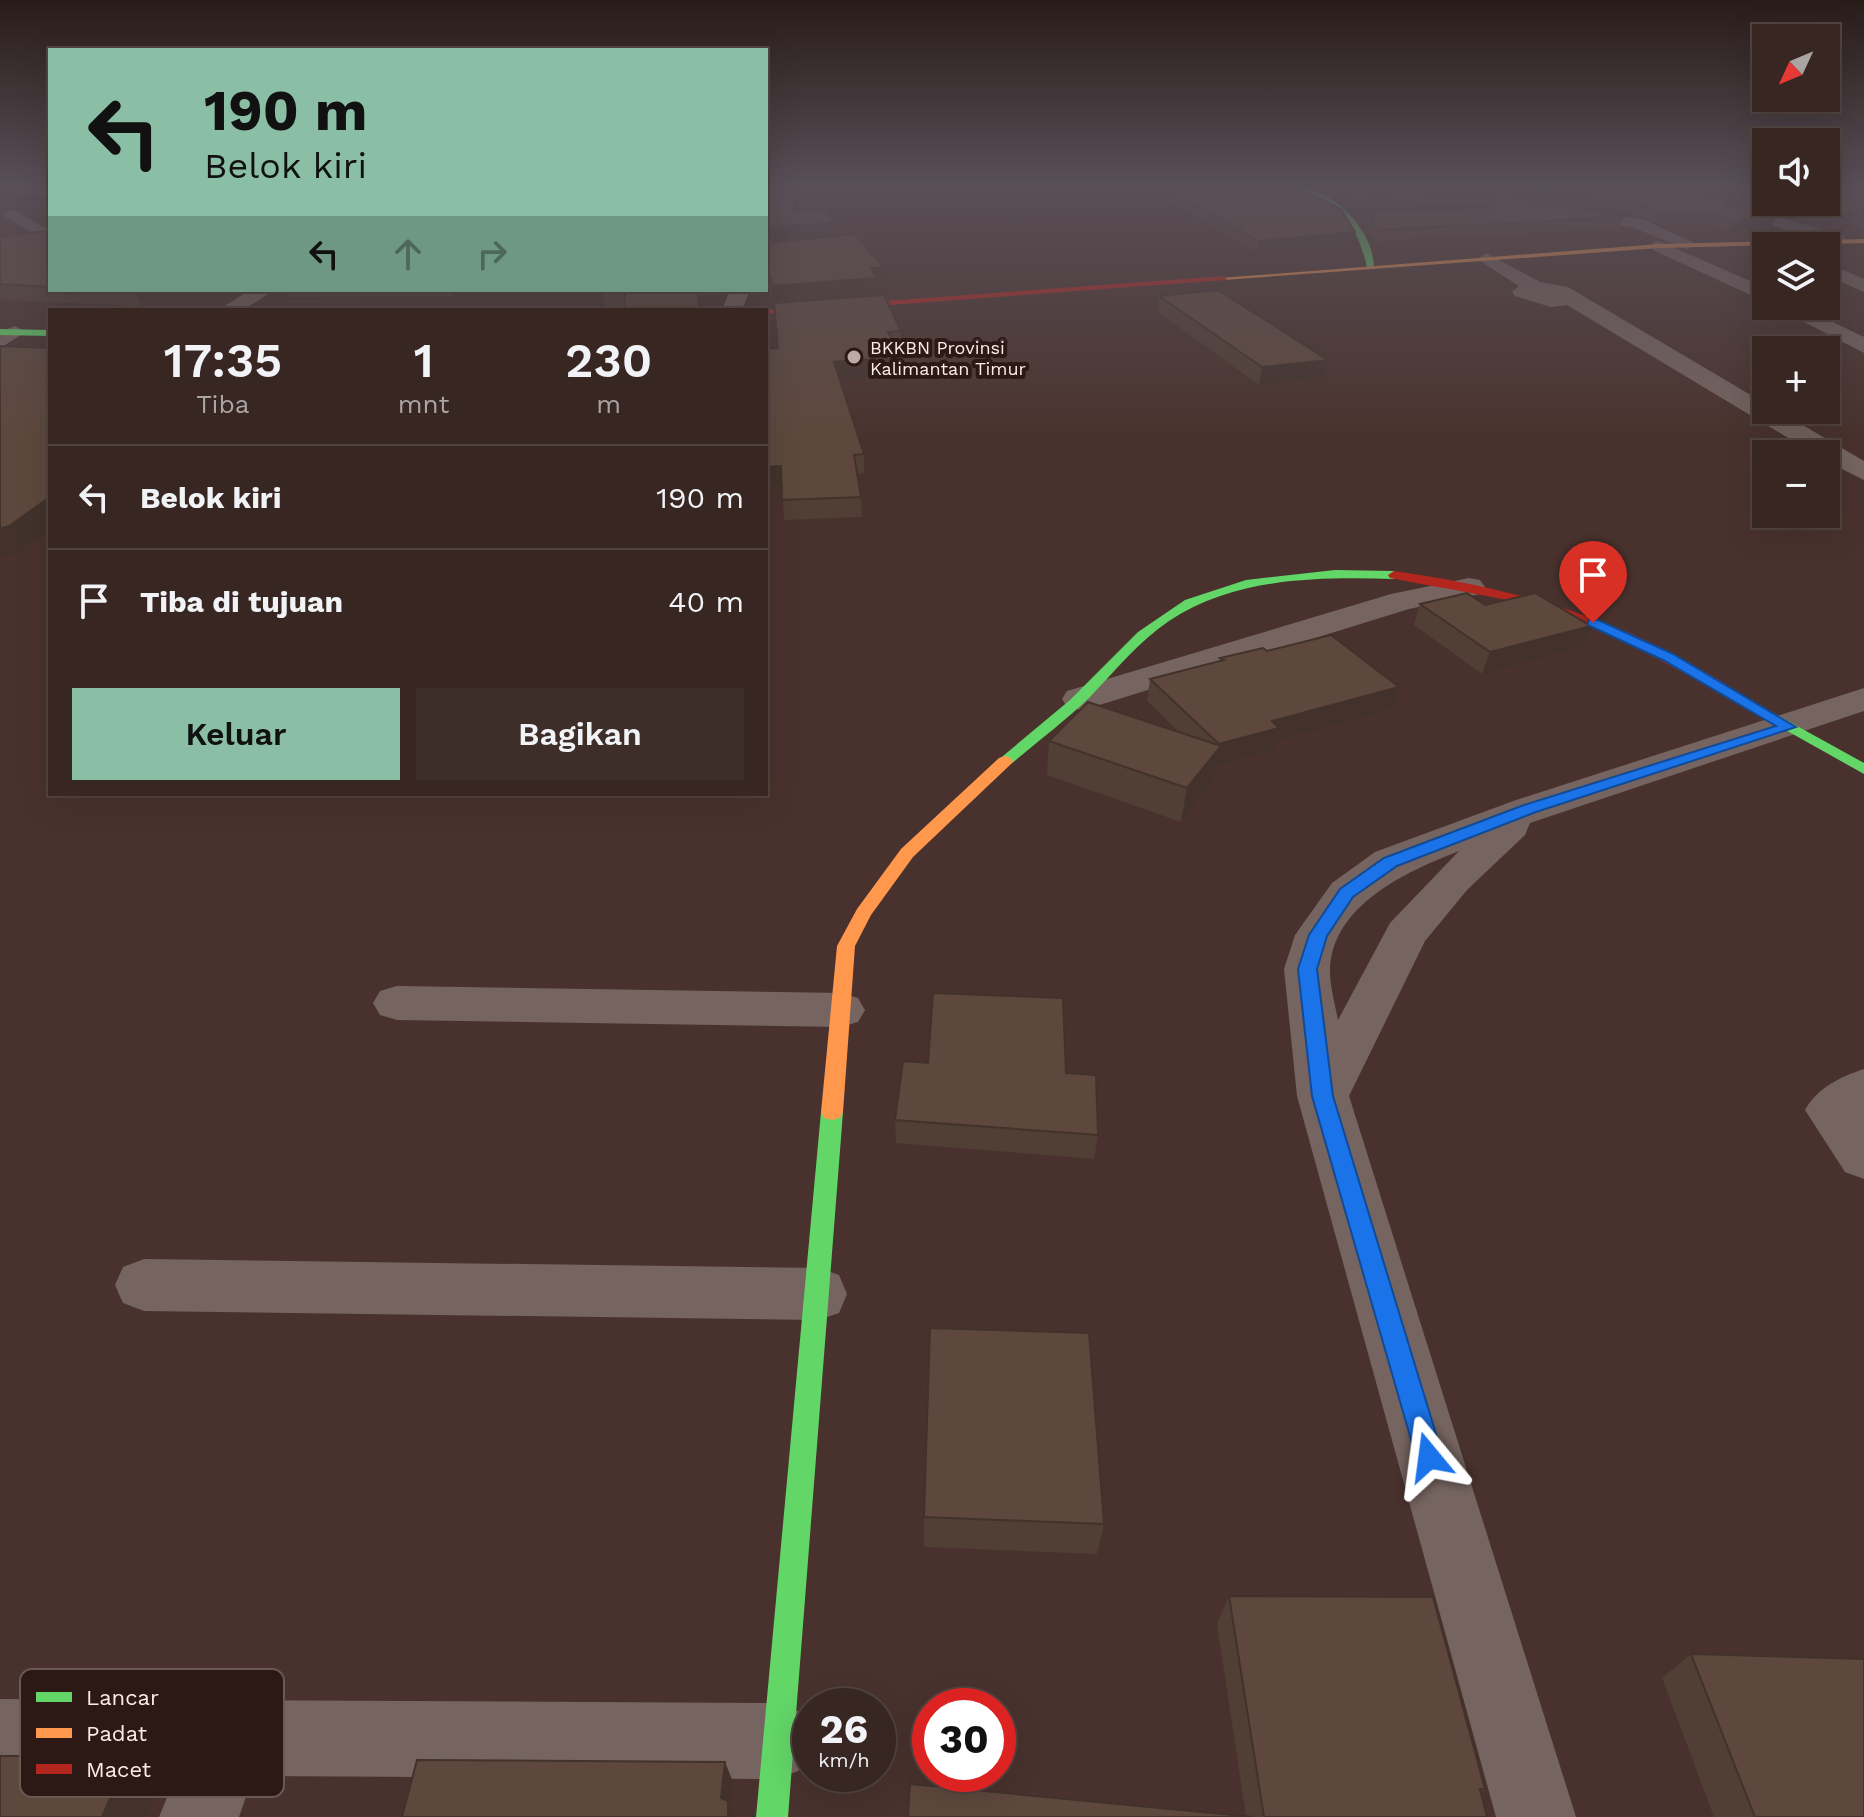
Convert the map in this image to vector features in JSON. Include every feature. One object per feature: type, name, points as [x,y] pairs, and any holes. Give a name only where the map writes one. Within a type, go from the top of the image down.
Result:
[{"type":"street","points":[[768,311],[1333,270]]},
{"type":"street","points":[[1504,270],[1778,440]]},
{"type":"street","points":[[1708,270],[1752,291]]},
{"type":"street","points":[[1840,276],[1864,289]]},
{"type":"street","points":[[1840,292],[1864,289]]},
{"type":"street","points":[[232,308],[261,292]]},
{"type":"street","points":[[1548,297],[1864,472]]},
{"type":"street","points":[[1811,320],[1864,346]]},
{"type":"street","points":[[5,335],[48,333]]},
{"type":"street","points":[[1840,478],[1864,493]]},
{"type":"street","points":[[772,1817],[846,946],[862,909],[923,837],[1080,699],[1155,624],[1214,592],[1251,580],[1337,570],[1469,587],[1526,600],[1616,631],[1864,769]]},
{"type":"street","points":[[1080,699],[1402,601],[1469,587]]},
{"type":"street","points":[[1536,1817],[1323,1096],[1307,969],[1318,935],[1347,893],[1390,862],[1530,809],[1788,727],[1864,699]]},
{"type":"street","points":[[1323,1096],[1406,934],[1452,880],[1530,809]]},
{"type":"street","points":[[397,1003],[841,1010]]},
{"type":"street","points":[[1864,1089],[1831,1110],[1864,1157]]},
{"type":"street","points":[[144,1285],[818,1294]]},
{"type":"street","points":[[0,1737],[20,1737]]},
{"type":"street","points":[[284,1740],[778,1741]]},
{"type":"street","points":[[199,1817],[207,1797]]},
{"type":"building","points":[[0,270],[48,270],[48,287],[0,284]]},
{"type":"building","points":[[768,270],[872,270],[876,278],[772,286],[771,279],[768,279]]},
{"type":"building","points":[[1218,290],[1328,360],[1262,367],[1159,296]]},
{"type":"building","points":[[625,292],[698,292],[699,308],[624,308]]},
{"type":"building","points":[[884,295],[901,331],[888,332],[895,343],[877,344],[885,358],[834,362],[864,454],[854,455],[861,497],[782,500],[781,466],[768,467],[768,349],[778,348],[774,303]]},
{"type":"building","points":[[0,346],[48,348],[48,498],[0,529]]},
{"type":"building","points":[[1467,593],[1485,605],[1535,593],[1591,626],[1490,652],[1420,604]]},
{"type":"building","points":[[1331,635],[1399,687],[1272,721],[1279,728],[1219,744],[1150,679],[1224,660],[1220,658],[1263,648],[1267,651]]},
{"type":"building","points":[[1088,702],[1221,746],[1187,788],[1049,741]]},
{"type":"building","points":[[933,993],[1063,998],[1066,1073],[1096,1075],[1098,1135],[895,1120],[903,1061],[928,1063]]},
{"type":"building","points":[[930,1328],[1089,1333],[1104,1524],[924,1517]]},
{"type":"building","points":[[1229,1596],[1433,1597],[1485,1789],[1480,1789],[1487,1817],[1264,1817]]},
{"type":"building","points":[[1691,1654],[1864,1659],[1864,1817],[1755,1817]]},
{"type":"building","points":[[0,1756],[20,1756],[20,1797],[111,1797],[102,1817],[0,1817]]},
{"type":"building","points":[[417,1760],[725,1762],[721,1798],[728,1801],[728,1817],[402,1817]]},
{"type":"building","points":[[910,1784],[912,1792],[993,1792],[1254,1817],[908,1817]]},
{"type":"traffic: fast","points":[[0,332],[48,333]]},
{"type":"traffic: fast","points":[[1005,761],[1075,703],[1142,635],[1190,603],[1217,592],[1275,578],[1335,574],[1394,575]]},
{"type":"traffic: fast","points":[[1730,693],[1864,769]]},
{"type":"traffic: fast","points":[[772,1817],[832,1112]]},
{"type":"traffic: slow","points":[[1224,278],[1336,270]]},
{"type":"traffic: slow","points":[[832,1112],[846,946],[863,913],[907,853],[1005,761]]},
{"type":"traffic: jam","points":[[768,311],[1224,278]]},
{"type":"traffic: jam","points":[[1394,575],[1484,590],[1571,614],[1640,642],[1730,693]]},
{"type":"place","name":"BKKBN Provinsi Kalimantan Timur","points":[[854,357]]},
{"type":"route","points":[[1429,1457],[1323,1096],[1307,969],[1318,935],[1347,893],[1390,862],[1530,809],[1788,727],[1668,657],[1593,623]]}]
